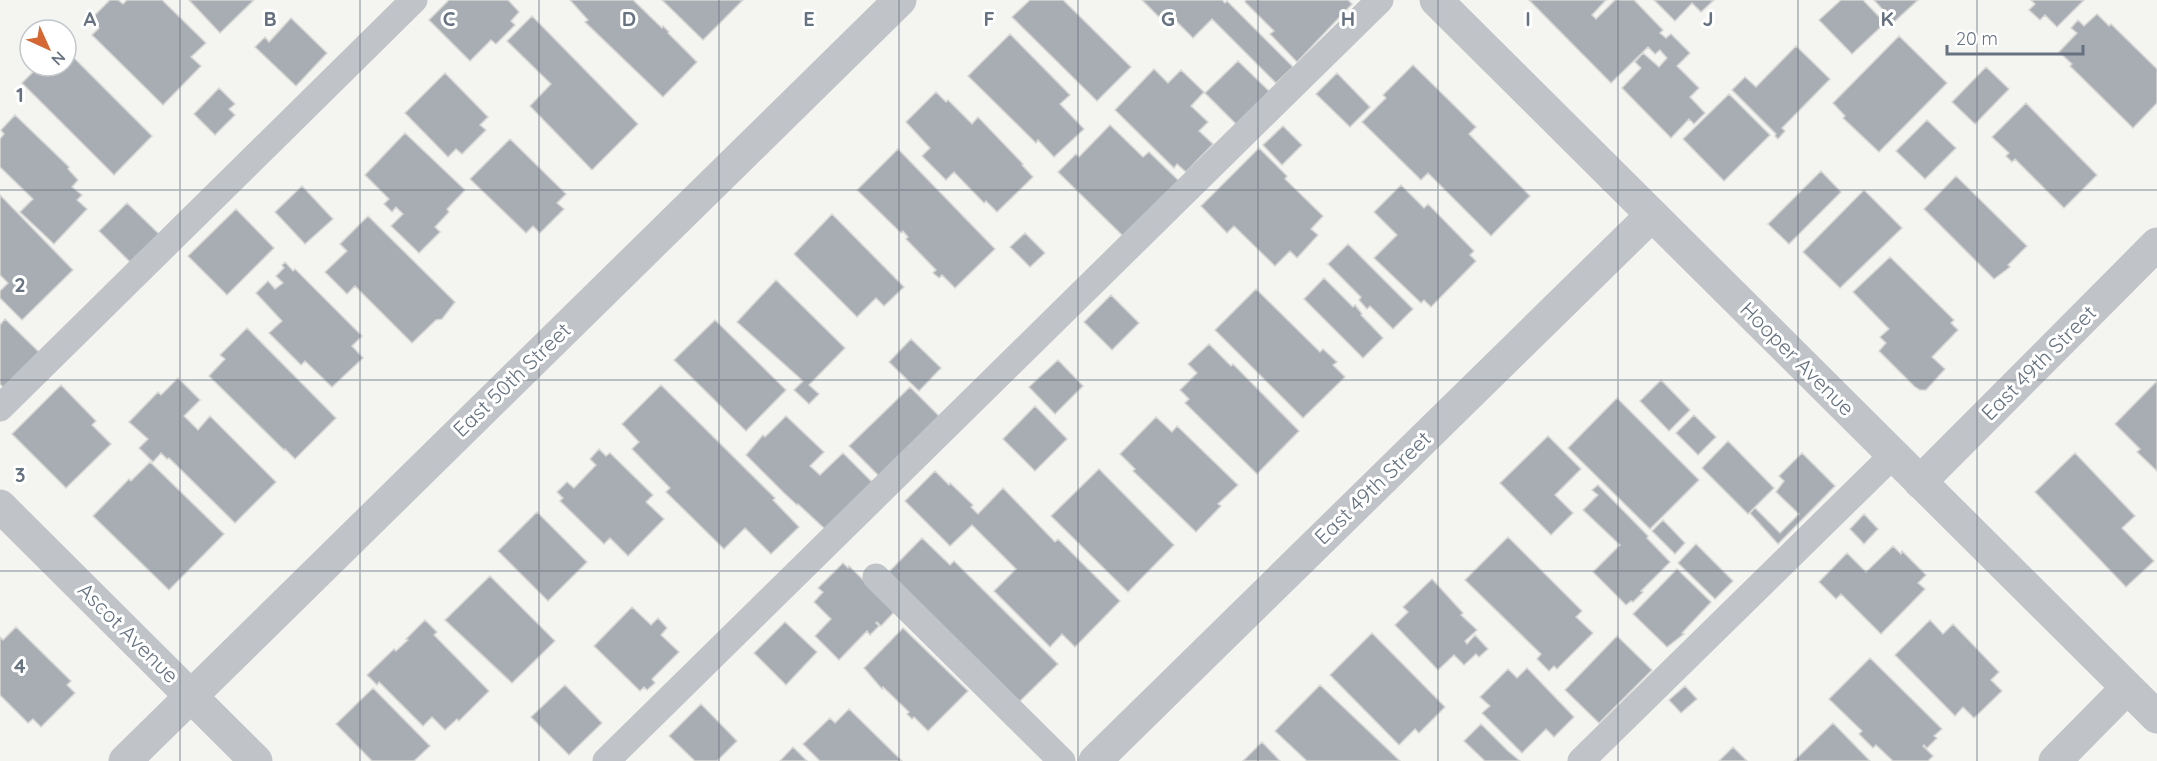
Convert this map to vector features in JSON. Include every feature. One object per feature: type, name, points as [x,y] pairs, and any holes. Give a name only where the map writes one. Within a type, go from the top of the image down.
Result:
[{"type":"street","name":"East 50th Street","points":[[124,761],[900,0]]},
{"type":"street","name":"Hooper Avenue","points":[[1437,0],[2157,717]]},
{"type":"street","name":"East 49th Street","points":[[1095,761],[1652,214]]},
{"type":"street","name":"East 49th Street","points":[[1920,482],[2157,244]]},
{"type":"street","name":"Ascot Avenue","points":[[0,506],[256,761]]},
{"type":"street","points":[[2055,761],[2127,688]]},
{"type":"lane","points":[[0,408],[414,0]]},
{"type":"lane","points":[[606,761],[1380,0]]},
{"type":"lane","points":[[1581,761],[1893,455]]},
{"type":"lane","points":[[876,577],[1062,761]]},
{"type":"building","points":[[110,0],[118,0],[123,4],[127,0],[162,0],[206,43],[191,57],[201,66],[163,105],[92,35],[99,28],[90,20]]},
{"type":"building","points":[[189,0],[254,0],[220,33]]},
{"type":"building","points":[[449,0],[508,0],[519,12],[511,21],[515,25],[496,44],[491,40],[470,61],[429,20]]},
{"type":"building","points":[[570,0],[633,0],[662,28],[663,26],[697,62],[663,97],[585,22],[588,20]]},
{"type":"building","points":[[662,0],[743,0],[703,40]]},
{"type":"building","points":[[1030,0],[1063,0],[1131,67],[1097,101],[1012,17]]},
{"type":"building","points":[[1142,0],[1222,0],[1225,3],[1227,1],[1293,67],[1276,83],[1212,19],[1193,38],[1177,22],[1170,28]]},
{"type":"building","points":[[1246,0],[1348,0],[1352,4],[1297,62],[1270,34],[1274,31],[1245,2]]},
{"type":"building","points":[[1529,0],[1606,0],[1592,15],[1596,19],[1615,0],[1634,0],[1663,30],[1660,33],[1666,38],[1671,34],[1690,53],[1677,66],[1699,88],[1690,97],[1705,113],[1694,124],[1689,119],[1671,138],[1622,88],[1641,68],[1635,62],[1643,53],[1659,67],[1667,58],[1660,50],[1655,54],[1648,47],[1611,83]]},
{"type":"building","points":[[1654,0],[1714,0],[1701,12],[1692,3],[1675,21]]},
{"type":"building","points":[[1841,0],[1863,0],[1885,23],[1852,54],[1819,20]]},
{"type":"building","points":[[1874,0],[1918,0],[1894,22]]},
{"type":"building","points":[[2031,0],[2084,0],[2057,27],[2045,15],[2040,20],[2029,10],[2035,4]]},
{"type":"building","points":[[2097,14],[2109,26],[2111,24],[2157,69],[2157,103],[2133,128],[2070,66],[2072,64],[2059,52],[2077,33],[2071,28],[2078,20],[2084,26]]},
{"type":"building","points":[[532,16],[638,124],[592,170],[530,106],[551,84],[507,41]]},
{"type":"building","points":[[291,18],[327,53],[296,86],[255,47],[265,37],[269,42]]},
{"type":"building","points":[[1010,34],[1070,95],[1060,104],[1084,129],[1054,157],[1038,140],[1036,143],[968,76]]},
{"type":"building","points":[[1899,36],[1947,83],[1879,152],[1843,118],[1845,116],[1833,103]]},
{"type":"building","points":[[1796,46],[1830,79],[1782,128],[1785,131],[1778,139],[1776,134],[1732,90],[1745,77],[1756,87]]},
{"type":"building","points":[[1238,61],[1270,92],[1237,125],[1205,93]]},
{"type":"building","points":[[78,62],[152,136],[114,175],[22,83],[27,78],[78,78]]},
{"type":"building","points":[[1413,65],[1476,127],[1469,134],[1530,196],[1491,236],[1428,173],[1421,180],[1362,122],[1386,98],[1383,95]]},
{"type":"building","points":[[1986,67],[2009,89],[1975,124],[1952,102]]},
{"type":"building","points":[[1154,69],[1168,83],[1181,70],[1204,92],[1191,106],[1208,122],[1199,131],[1213,144],[1186,172],[1177,164],[1174,168],[1115,110]]},
{"type":"building","points":[[445,73],[488,117],[480,125],[486,130],[462,154],[456,149],[448,157],[405,113]]},
{"type":"building","points":[[1337,73],[1370,107],[1350,127],[1316,94]]},
{"type":"building","points":[[219,88],[235,104],[229,109],[235,115],[215,135],[194,114]]},
{"type":"building","points":[[936,92],[946,102],[948,100],[972,124],[978,117],[1033,177],[997,212],[986,201],[984,203],[954,172],[946,180],[922,156],[930,148],[906,122]]},
{"type":"building","points":[[1729,94],[1770,135],[1724,181],[1683,139]]},
{"type":"building","points":[[2026,103],[2097,175],[2064,208],[2015,159],[2012,162],[2006,156],[2009,153],[1992,137]]},
{"type":"building","points":[[15,115],[69,167],[68,169],[78,180],[72,187],[82,195],[77,200],[87,209],[54,244],[20,212],[33,199],[0,167],[0,139],[4,134],[1,130]]},
{"type":"building","points":[[1927,120],[1956,148],[1925,179],[1896,151]]},
{"type":"building","points":[[1110,125],[1143,157],[1149,152],[1180,182],[1125,238],[1058,172],[1076,154],[1079,157]]},
{"type":"building","points":[[1283,126],[1302,145],[1282,165],[1263,145]]},
{"type":"building","points":[[405,133],[465,190],[447,209],[449,212],[435,227],[440,232],[419,253],[391,226],[403,214],[396,207],[392,212],[384,204],[389,199],[365,175]]},
{"type":"building","points":[[510,139],[566,194],[557,203],[564,209],[540,233],[533,226],[526,233],[470,179]]},
{"type":"building","points":[[1259,148],[1287,176],[1285,179],[1323,216],[1311,229],[1318,235],[1297,258],[1290,251],[1275,266],[1234,226],[1227,233],[1201,206]]},
{"type":"building","points":[[898,149],[995,249],[955,288],[942,275],[939,278],[933,273],[936,270],[906,239],[908,237],[903,231],[901,233],[857,190]]},
{"type":"building","points":[[1821,171],[1841,192],[1789,244],[1768,224]]},
{"type":"building","points":[[1956,176],[2027,246],[2008,265],[2010,267],[1994,279],[1924,209]]},
{"type":"building","points":[[1401,185],[1424,208],[1428,204],[1474,251],[1470,255],[1476,261],[1431,307],[1424,300],[1421,303],[1374,258],[1397,235],[1374,212]]},
{"type":"building","points":[[302,186],[333,219],[305,244],[275,212]]},
{"type":"building","points":[[1864,190],[1902,228],[1840,288],[1803,252]]},
{"type":"building","points":[[0,195],[73,270],[22,320],[0,298],[0,291],[8,283],[0,275]]},
{"type":"building","points":[[127,203],[159,234],[130,262],[99,231]]},
{"type":"building","points":[[236,209],[274,248],[227,295],[188,256]]},
{"type":"building","points":[[832,214],[904,287],[884,306],[876,298],[857,317],[794,254]]},
{"type":"building","points":[[368,216],[455,302],[442,319],[436,320],[412,343],[355,286],[347,294],[325,272],[347,251],[340,244]]},
{"type":"building","points":[[1025,233],[1045,253],[1030,267],[1010,247]]},
{"type":"building","points":[[1348,244],[1413,309],[1393,329],[1370,306],[1367,309],[1359,300],[1361,297],[1328,264]]},
{"type":"building","points":[[1890,257],[1954,320],[1951,323],[1958,330],[1932,357],[1945,369],[1926,390],[1915,387],[1879,351],[1886,343],[1880,337],[1889,329],[1853,292]]},
{"type":"building","points":[[285,262],[293,271],[295,269],[362,336],[352,346],[363,358],[332,387],[305,361],[301,365],[269,333],[282,321],[256,293],[268,281],[275,289],[283,283],[276,276],[284,268],[282,265]]},
{"type":"building","points":[[1324,278],[1353,307],[1355,305],[1361,315],[1383,338],[1363,358],[1304,299]]},
{"type":"building","points":[[776,280],[845,348],[809,385],[819,394],[809,404],[794,390],[803,381],[737,322]]},
{"type":"building","points":[[1256,289],[1320,352],[1323,349],[1337,362],[1333,365],[1345,377],[1303,418],[1215,330]]},
{"type":"building","points":[[1111,295],[1139,323],[1112,350],[1084,322]]},
{"type":"building","points":[[5,319],[39,352],[5,389],[0,384],[0,325]]},
{"type":"building","points":[[715,320],[786,390],[746,431],[674,360]]},
{"type":"building","points":[[247,328],[336,418],[295,459],[209,376],[225,359],[220,355]]},
{"type":"building","points":[[911,339],[941,368],[919,391],[889,362]]},
{"type":"building","points":[[1209,344],[1231,366],[1233,364],[1299,431],[1257,474],[1185,403],[1189,399],[1180,390],[1197,373],[1188,364]]},
{"type":"building","points":[[1058,360],[1083,386],[1055,414],[1029,387]]},
{"type":"building","points":[[178,378],[200,400],[184,416],[198,430],[210,416],[276,482],[235,523],[169,458],[167,459],[161,453],[153,462],[139,448],[148,439],[129,422],[158,392],[161,395]]},
{"type":"building","points":[[1661,380],[1690,410],[1669,431],[1640,401]]},
{"type":"building","points":[[2157,381],[2157,471],[2137,452],[2140,449],[2115,424]]},
{"type":"building","points":[[61,385],[96,421],[92,425],[111,444],[66,488],[12,434]]},
{"type":"building","points":[[661,385],[775,498],[773,500],[799,527],[771,554],[745,528],[724,549],[666,492],[670,488],[632,449],[639,442],[622,424]]},
{"type":"building","points":[[910,387],[941,418],[880,477],[849,446]]},
{"type":"building","points":[[1617,398],[1699,480],[1650,529],[1568,448]]},
{"type":"building","points":[[1035,406],[1067,439],[1035,471],[1003,439]]},
{"type":"building","points":[[1694,415],[1716,437],[1698,455],[1676,433]]},
{"type":"building","points":[[786,416],[824,452],[810,466],[820,475],[843,453],[873,483],[826,530],[746,455],[763,435],[765,437]]},
{"type":"building","points":[[1156,417],[1172,432],[1177,426],[1238,485],[1218,504],[1221,506],[1196,532],[1133,471],[1135,469],[1120,454]]},
{"type":"building","points":[[1548,436],[1581,469],[1555,495],[1573,513],[1551,535],[1500,483]]},
{"type":"building","points":[[1728,441],[1774,488],[1748,514],[1702,468]]},
{"type":"building","points":[[599,449],[606,456],[610,453],[653,495],[646,502],[664,519],[628,556],[610,538],[604,544],[560,501],[563,498],[557,492],[567,482],[574,488],[596,465],[590,459]]},
{"type":"building","points":[[1802,453],[1835,486],[1778,544],[1750,513],[1755,508],[1780,533],[1799,514],[1776,492],[1784,481],[1779,476]]},
{"type":"building","points":[[2075,453],[2135,516],[2122,528],[2154,561],[2126,587],[2035,492]]},
{"type":"building","points":[[150,462],[224,534],[169,590],[93,516],[129,479],[131,481]]},
{"type":"building","points":[[1099,469],[1174,545],[1128,592],[1051,516]]},
{"type":"building","points":[[935,471],[973,505],[971,507],[978,514],[1003,488],[1055,542],[1058,539],[1120,601],[1075,647],[1062,634],[1050,647],[994,591],[1016,569],[972,525],[950,546],[905,501]]},
{"type":"building","points":[[1598,485],[1670,562],[1633,602],[1626,605],[1593,572],[1620,545],[1583,510],[1598,495],[1592,490]]},
{"type":"building","points":[[537,512],[587,562],[548,601],[498,551]]},
{"type":"building","points":[[1864,514],[1878,529],[1864,544],[1850,529]]},
{"type":"building","points":[[1663,520],[1685,543],[1675,554],[1652,531]]},
{"type":"building","points":[[1508,537],[1582,611],[1576,617],[1593,633],[1557,669],[1554,666],[1549,671],[1537,659],[1541,654],[1465,580]]},
{"type":"building","points":[[922,538],[950,565],[954,561],[1058,664],[1017,704],[883,578]]},
{"type":"building","points":[[1696,544],[1733,581],[1715,599],[1678,563]]},
{"type":"building","points":[[1893,546],[1901,554],[1902,551],[1926,575],[1918,583],[1925,589],[1881,634],[1841,594],[1836,599],[1819,582],[1847,553],[1866,572]]},
{"type":"building","points":[[843,563],[848,568],[849,566],[895,611],[881,626],[877,622],[879,626],[870,635],[867,631],[839,660],[815,636],[831,619],[814,602],[823,592],[818,588]]},
{"type":"building","points":[[1677,569],[1711,602],[1682,633],[1684,634],[1667,647],[1633,614]]},
{"type":"building","points":[[490,576],[555,641],[512,683],[445,620]]},
{"type":"building","points":[[1432,579],[1463,613],[1461,615],[1477,630],[1465,641],[1467,644],[1475,635],[1488,649],[1479,657],[1476,654],[1464,665],[1454,655],[1438,670],[1395,625],[1408,612],[1403,607]]},
{"type":"building","points":[[632,607],[651,625],[658,618],[667,628],[661,635],[679,652],[652,679],[655,683],[647,690],[644,687],[640,691],[594,646]]},
{"type":"building","points":[[425,620],[437,632],[434,635],[489,691],[459,721],[457,719],[445,730],[432,717],[423,726],[379,682],[377,685],[367,675],[394,649],[396,651],[408,640],[406,639]]},
{"type":"building","points":[[1930,620],[1943,634],[1953,624],[1999,672],[1991,680],[2002,691],[1974,718],[1963,707],[1955,716],[1895,655]]},
{"type":"building","points":[[785,622],[817,652],[786,685],[754,653]]},
{"type":"building","points":[[16,627],[71,681],[67,685],[75,693],[41,727],[33,719],[28,723],[0,695],[0,637],[3,640]]},
{"type":"building","points":[[903,628],[968,691],[928,731],[914,717],[912,719],[907,714],[909,712],[883,687],[882,689],[864,668]]},
{"type":"building","points":[[1372,633],[1445,707],[1419,733],[1415,729],[1399,745],[1330,675]]},
{"type":"building","points":[[1617,636],[1652,670],[1599,723],[1565,690]]},
{"type":"building","points":[[1870,658],[1942,729],[1934,736],[1937,738],[1927,748],[1923,746],[1933,756],[1928,761],[1893,761],[1876,745],[1873,748],[1859,734],[1862,731],[1829,699]]},
{"type":"building","points":[[1527,668],[1574,717],[1554,737],[1546,729],[1522,753],[1482,713],[1490,706],[1480,697],[1508,669],[1517,678]]},
{"type":"building","points":[[565,685],[602,723],[569,755],[531,717]]},
{"type":"building","points":[[1320,685],[1400,761],[1307,761],[1275,731]]},
{"type":"building","points":[[1685,686],[1697,699],[1681,713],[1669,700]]},
{"type":"building","points":[[373,688],[430,746],[414,761],[372,761],[336,724]]},
{"type":"building","points":[[701,704],[737,741],[717,761],[695,761],[669,736]]},
{"type":"building","points":[[849,709],[902,761],[820,761],[803,744],[830,718],[835,723]]},
{"type":"building","points":[[1833,723],[1870,761],[1794,761]]},
{"type":"building","points":[[1481,724],[1520,761],[1485,761],[1464,741]]},
{"type":"building","points":[[1262,742],[1280,761],[1243,761]]},
{"type":"building","points":[[793,747],[807,761],[780,761]]},
{"type":"building","points":[[1733,747],[1747,761],[1719,761]]}]
